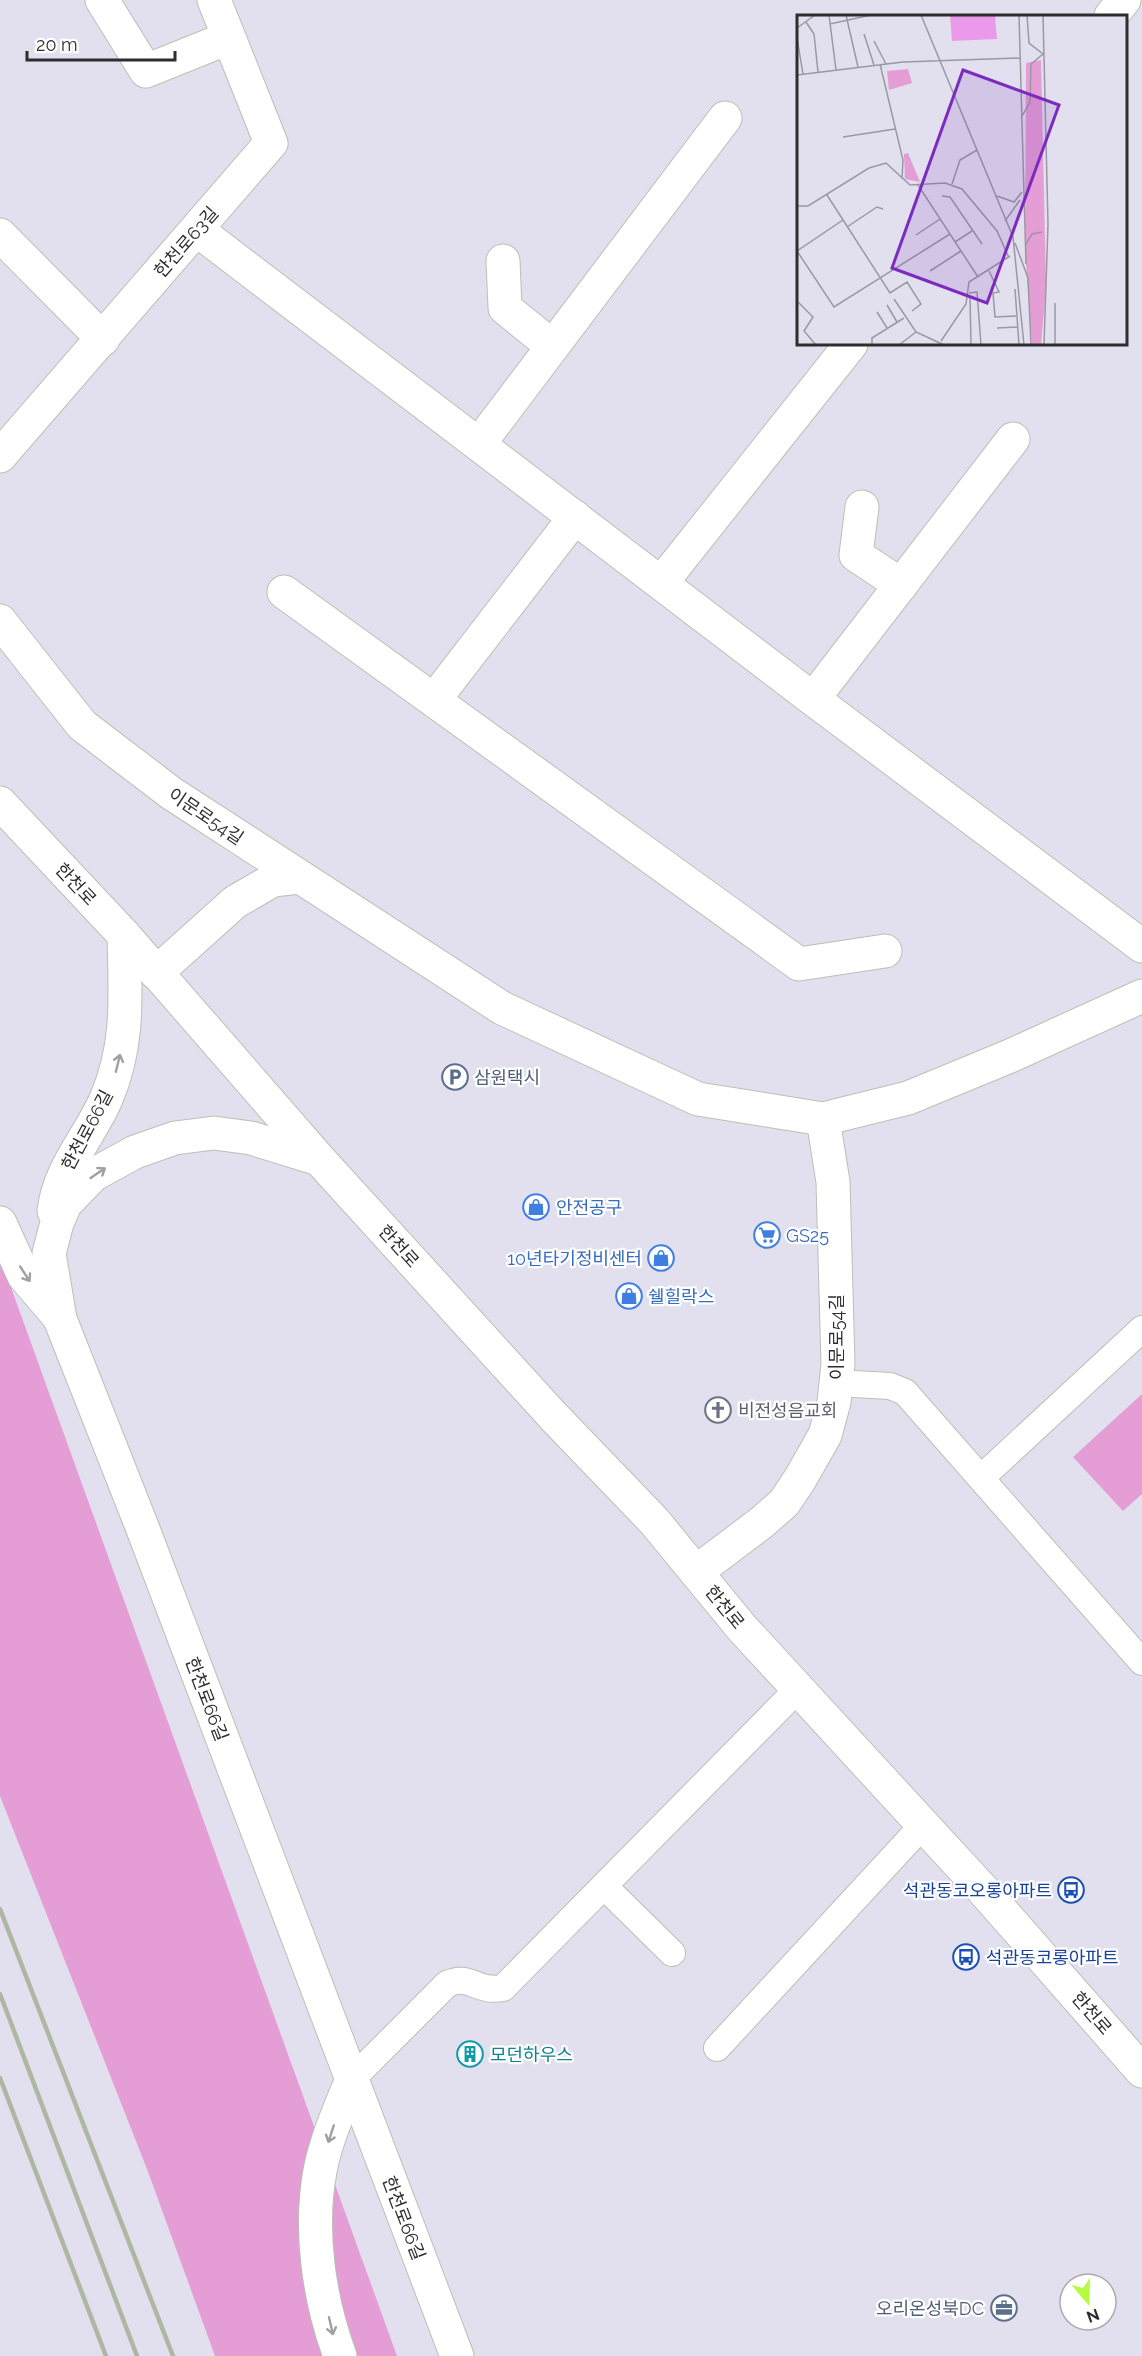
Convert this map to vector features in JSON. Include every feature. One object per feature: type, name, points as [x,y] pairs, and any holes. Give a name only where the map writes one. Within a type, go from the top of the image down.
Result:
[{"type":"street","points":[[102,0],[146,71],[228,38]]},
{"type":"street","points":[[1112,15],[1124,0]]},
{"type":"street","name":"한천로63길","points":[[0,456],[271,143],[214,1]]},
{"type":"street","points":[[479,444],[725,118]]},
{"type":"street","points":[[196,230],[1142,946]]},
{"type":"street","points":[[0,235],[103,339]]},
{"type":"street","points":[[503,261],[505,308],[552,346]]},
{"type":"street","points":[[662,582],[850,345]]},
{"type":"street","points":[[813,699],[1013,439]]},
{"type":"street","points":[[862,507],[856,555],[901,585]]},
{"type":"street","points":[[434,700],[576,517]]},
{"type":"street","points":[[284,592],[799,964],[885,951]]},
{"type":"street","name":"이문로54길","points":[[0,621],[82,724],[171,793],[501,1008],[698,1099],[823,1119],[833,1182],[838,1352],[834,1402],[825,1435],[784,1503],[696,1572]]},
{"type":"street","name":"한천로","points":[[0,803],[124,935],[319,1159],[554,1417],[654,1521],[742,1628],[1046,1960],[1142,2071]]},
{"type":"street","points":[[156,973],[235,902],[273,880],[299,877]]},
{"type":"street","name":"한천로66길","points":[[124,935],[126,1013],[118,1062],[106,1100],[59,1183],[55,1203],[50,1253],[60,1318],[141,1524],[457,2356]]},
{"type":"street","points":[[823,1119],[908,1098],[1010,1056],[1142,996]]},
{"type":"street","name":"한천로66길","points":[[50,1253],[57,1223],[66,1204],[93,1175],[135,1152],[175,1138],[213,1133],[251,1138],[319,1159]]},
{"type":"street","name":"한천로66길","points":[[0,1223],[24,1276],[60,1318]]},
{"type":"street","points":[[340,2356],[332,2334],[320,2273],[315,2230],[320,2171],[330,2134],[352,2079]]},
{"type":"lane","points":[[981,1478],[1142,1329]]},
{"type":"lane","points":[[836,1383],[890,1386],[905,1392],[1142,1662]]},
{"type":"lane","points":[[352,2079],[447,1984],[456,1980],[467,1981],[492,1990],[503,1988],[798,1689]]},
{"type":"lane","points":[[717,2048],[923,1825]]},
{"type":"lane","points":[[604,1886],[672,1953]]},
{"type":"shaded area","points":[[0,1257],[397,2356],[215,2356],[147,2169],[0,1796]]},
{"type":"shaded area","points":[[1142,1394],[1142,1494],[1123,1511],[1073,1457]]},
{"type":"railway","points":[[0,1909],[173,2356]]},
{"type":"railway","points":[[0,1994],[137,2356]]},
{"type":"railway","points":[[0,2078],[106,2356]]},
{"type":"place","name":"삼원택시","points":[[455,1077]]},
{"type":"place","name":"안전공구","points":[[536,1207]]},
{"type":"place","name":"GS25","points":[[767,1235]]},
{"type":"place","name":"10년타기정비센터","points":[[661,1258]]},
{"type":"place","name":"쉘힐락스","points":[[629,1296]]},
{"type":"place","name":"비전성음교회","points":[[718,1410]]},
{"type":"place","name":"석관동코오롱아파트","points":[[1071,1890]]},
{"type":"place","name":"석관동코롱아파트","points":[[966,1957]]},
{"type":"place","name":"모던하우스","points":[[470,2054]]},
{"type":"place","name":"오리온성북DC","points":[[1004,2308]]}]
